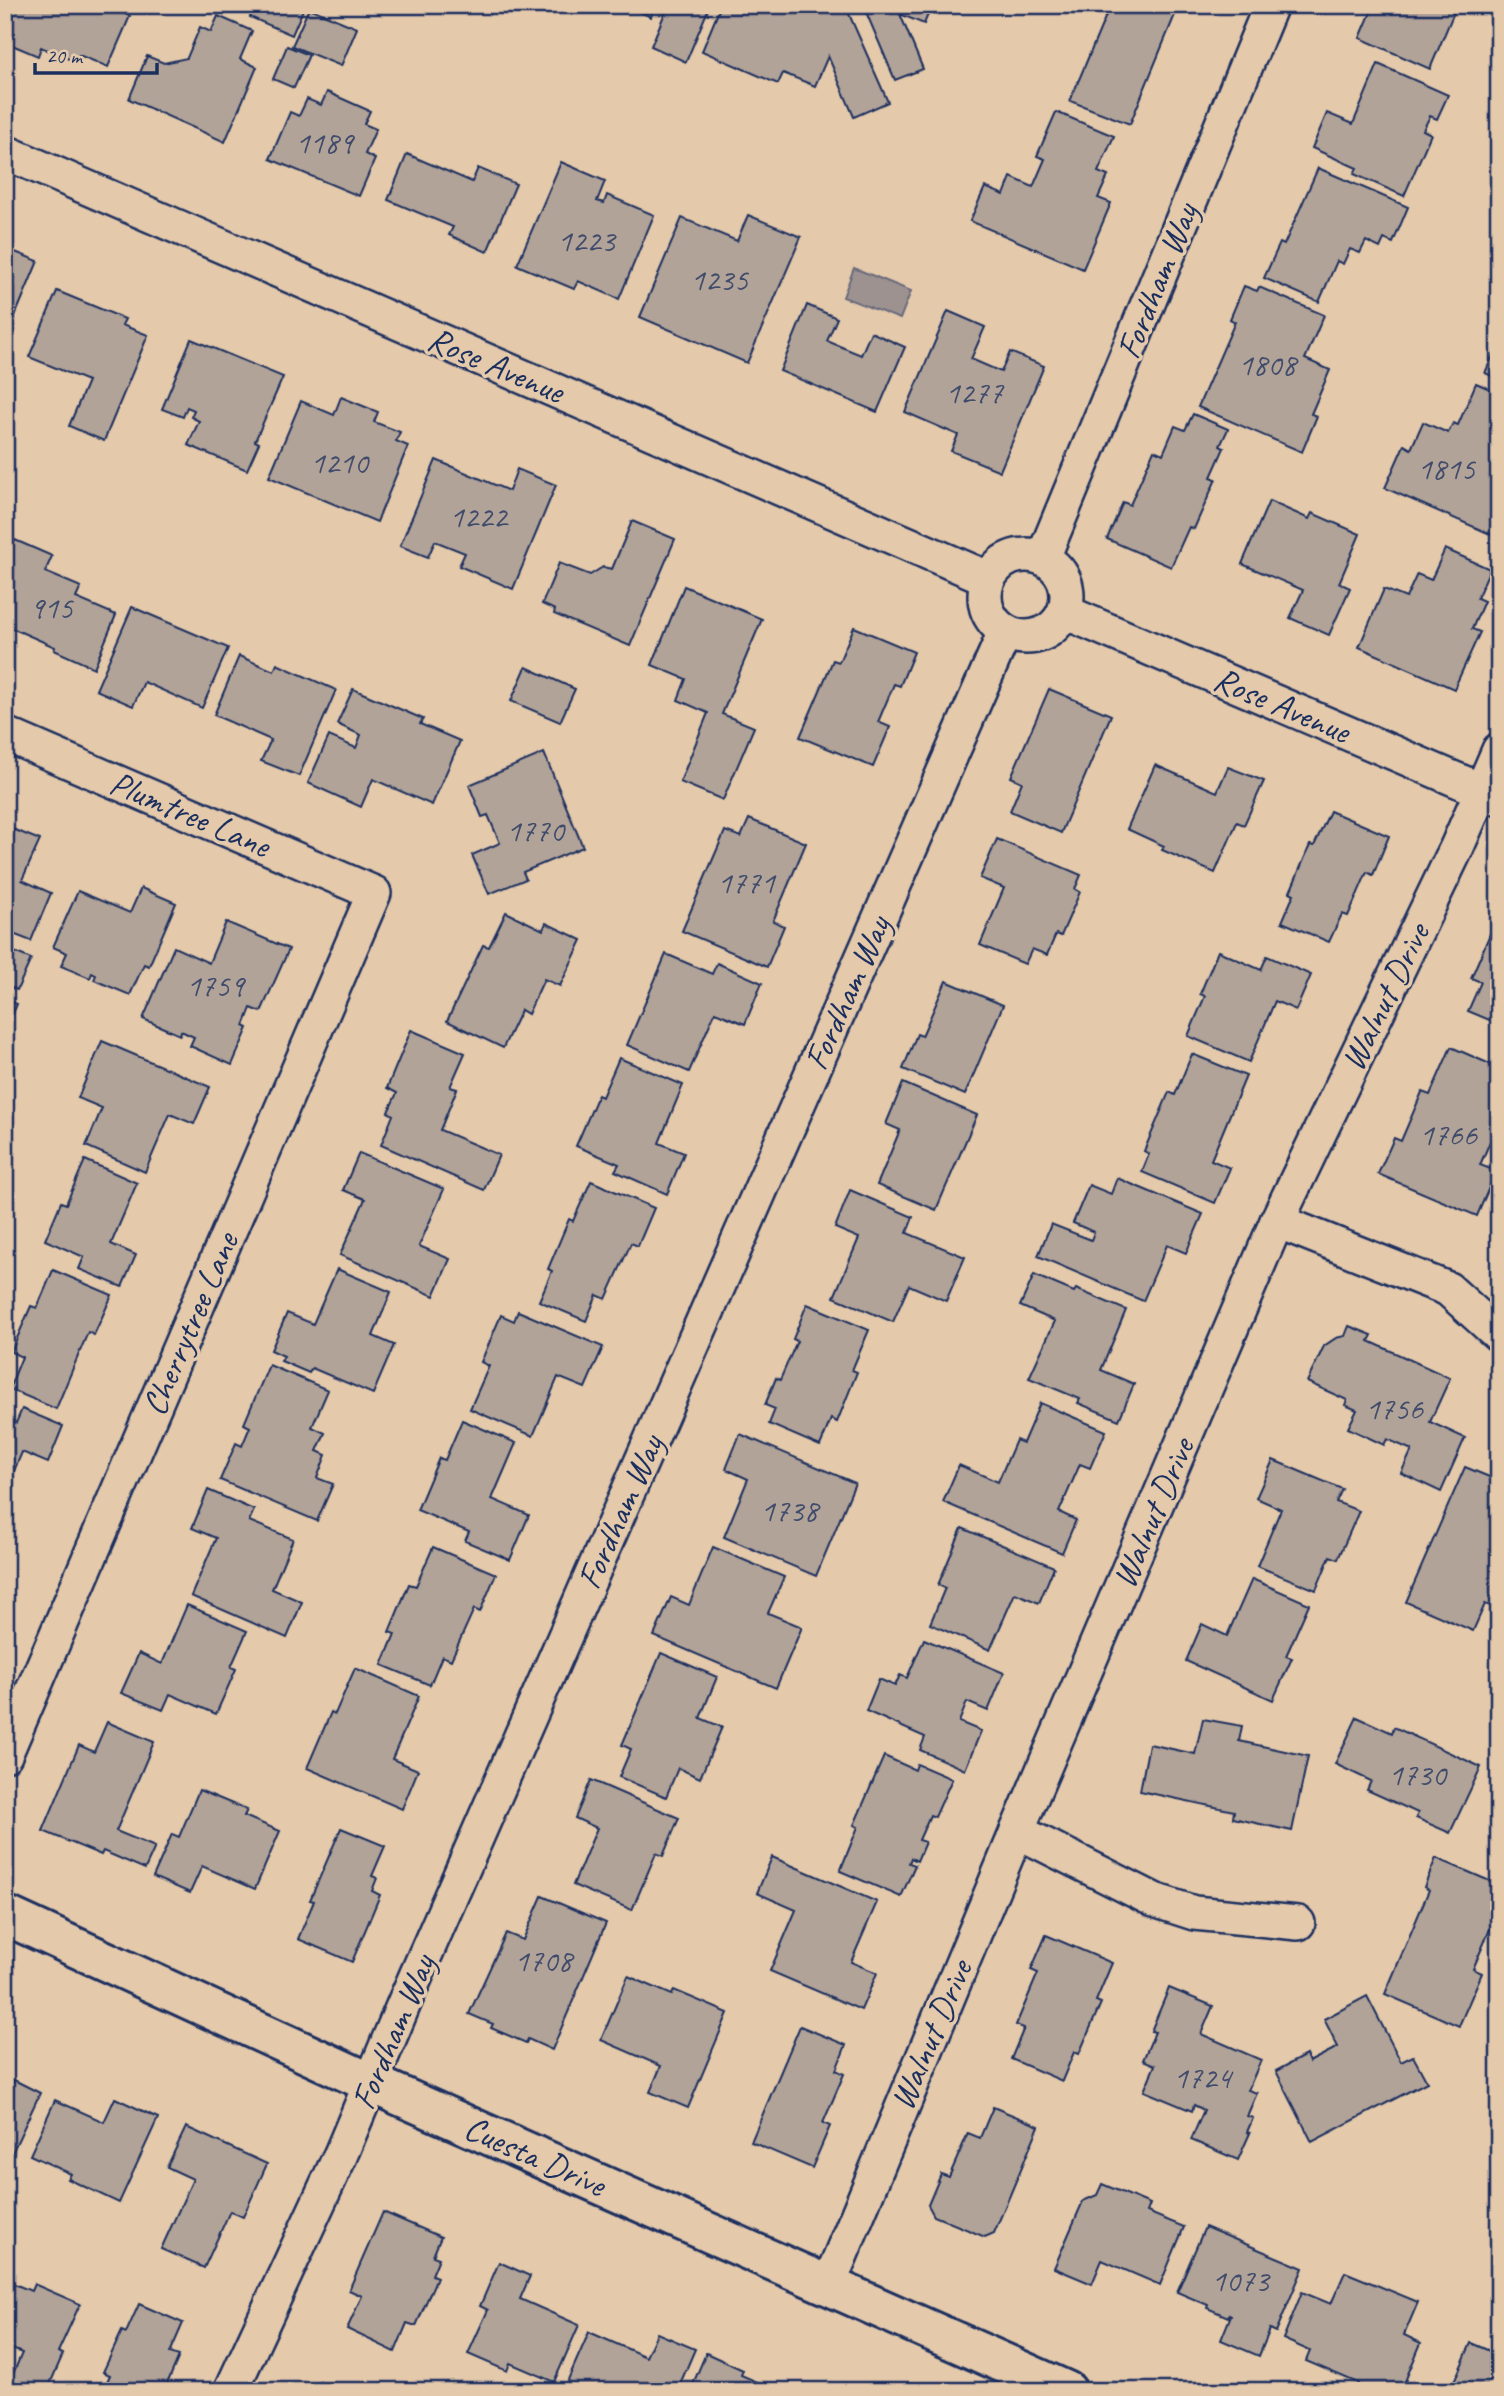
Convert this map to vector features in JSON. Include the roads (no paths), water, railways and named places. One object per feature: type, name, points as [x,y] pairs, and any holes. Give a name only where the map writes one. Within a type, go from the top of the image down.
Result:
[{"type":"street","name":"Fordham Way","points":[[1043,558],[1271,5]]},
{"type":"street","name":"Rose Avenue","points":[[5,152],[987,578]]},
{"type":"street","points":[[1027,554],[1043,558],[1056,567],[1065,580],[1068,596],[1065,612],[1055,626],[1040,636],[1022,638],[1005,632],[993,623],[986,609],[984,594],[987,578],[997,565],[1010,557],[1027,554]]},
{"type":"street","name":"Rose Avenue","points":[[1065,612],[1490,794]]},
{"type":"street","name":"Fordham Way","points":[[231,2391],[341,2154],[1005,632]]},
{"type":"street","name":"Plumtree Lane","points":[[5,734],[374,893]]},
{"type":"street","name":"Walnut Drive","points":[[828,2286],[1017,1831],[1277,1221],[1451,860],[1490,794],[1499,750]]},
{"type":"street","name":"Cherrytree Lane","points":[[5,1755],[374,893]]},
{"type":"street","points":[[1277,1221],[1448,1289],[1499,1335]]},
{"type":"street","points":[[1017,1831],[1154,1900],[1194,1913],[1298,1923]]},
{"type":"street","name":"Cuesta Drive","points":[[5,1915],[371,2083],[1067,2391]]}]
